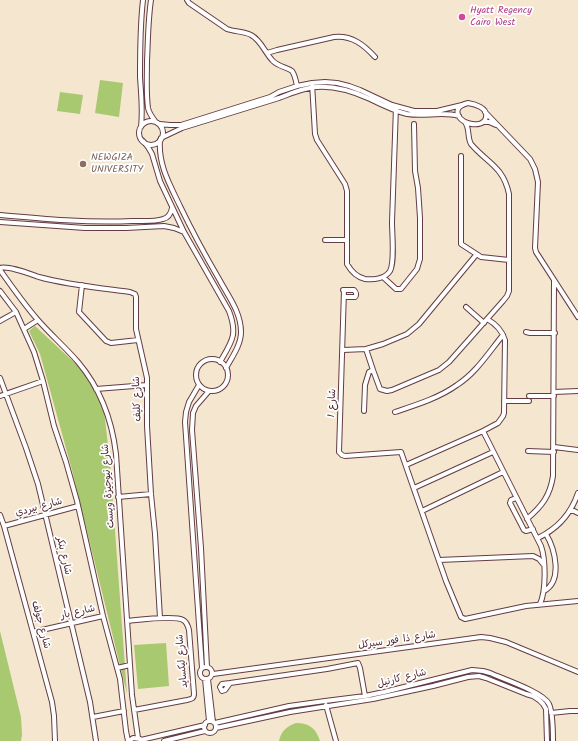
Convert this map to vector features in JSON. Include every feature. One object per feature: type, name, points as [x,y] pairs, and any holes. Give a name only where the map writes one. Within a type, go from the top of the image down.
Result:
[{"type":"street","points":[[143,0],[140,46],[142,117],[140,137],[150,151],[160,181],[184,232],[229,311],[233,322],[234,332],[232,342],[220,362]]},
{"type":"street","points":[[151,0],[148,25],[148,108],[155,122]]},
{"type":"street","points":[[187,0],[189,3],[228,29],[247,33],[256,38],[276,64],[293,72],[297,86]]},
{"type":"street","points":[[267,53],[334,37],[342,37],[360,43],[375,57]]},
{"type":"street","points":[[223,113],[283,97],[312,85],[325,82],[337,83],[360,90],[396,109],[414,115],[445,114],[459,116]]},
{"type":"street","points":[[143,141],[154,144],[181,127],[270,97],[281,91],[297,86],[312,85]]},
{"type":"street","points":[[312,85],[315,134],[317,140],[345,184],[347,191],[347,264],[355,274],[363,278],[371,279],[383,277],[390,270],[392,261],[396,109]]},
{"type":"street","points":[[281,91],[283,97]]},
{"type":"street","points":[[396,109],[427,111],[442,110],[468,103],[474,104],[480,107],[528,156],[535,169],[538,182],[535,250],[578,317]]},
{"type":"street","points":[[366,349],[380,389],[386,391],[392,390],[439,370],[449,362],[507,296],[509,291],[508,188],[499,170],[471,144],[468,139],[468,127],[457,111],[462,105]]},
{"type":"street","points":[[483,122],[486,117],[485,112]]},
{"type":"street","points":[[141,127],[147,122],[151,121],[181,127]]},
{"type":"street","points":[[465,122],[471,124],[483,122],[492,123],[500,127]]},
{"type":"street","points":[[160,124],[163,131],[159,150],[160,160],[166,177],[194,235],[240,319],[241,334],[238,347],[226,368]]},
{"type":"street","points":[[383,277],[396,289],[401,289],[417,269],[420,261],[420,218],[415,168],[414,124]]},
{"type":"street","points":[[469,133],[477,124]]},
{"type":"street","points":[[461,156],[460,242],[476,255],[481,257],[509,260]]},
{"type":"street","points":[[0,215],[87,222],[127,222],[163,219],[169,215],[172,208]]},
{"type":"street","points":[[163,219],[164,226]]},
{"type":"street","points":[[0,222],[85,228],[164,226],[184,232]]},
{"type":"street","points":[[325,240],[347,240]]},
{"type":"street","points":[[343,350],[366,349],[407,334],[419,324],[476,255]]},
{"type":"street","points":[[204,268],[210,264]]},
{"type":"street","name":"شارع كليف","points":[[0,271],[6,267],[42,278],[135,294],[137,299],[136,320],[138,340],[147,385],[147,426],[160,618]]},
{"type":"street","name":"شارع نيوجيزة ويست","points":[[0,271],[38,320],[85,371],[96,389],[108,416],[114,441],[130,666],[134,710],[140,740]]},
{"type":"street","points":[[527,519],[541,506],[548,495],[551,489],[553,476],[554,280]]},
{"type":"street","points":[[82,285],[79,312],[106,341],[111,343],[138,340]]},
{"type":"street","name":"شارع 1","points":[[344,297],[355,297],[356,292],[354,290],[344,290],[340,452],[342,456],[401,452],[406,465]]},
{"type":"street","points":[[0,291],[16,312],[34,352],[43,381],[54,426],[78,506],[103,616],[120,679],[128,741],[133,738],[140,740],[154,739],[212,722]]},
{"type":"street","points":[[554,298],[564,294]]},
{"type":"street","points":[[466,307],[484,323]]},
{"type":"street","points":[[0,321],[16,312]]},
{"type":"street","points":[[487,319],[497,326],[504,335],[505,340],[504,412],[500,420],[498,423],[483,431],[406,465],[439,560],[459,613],[463,618],[465,619],[513,608],[540,604],[578,601]]},
{"type":"street","points":[[24,329],[38,320]]},
{"type":"street","points":[[526,332],[554,333]]},
{"type":"street","points":[[395,412],[436,397],[457,385],[478,366],[504,335]]},
{"type":"street","points":[[213,359],[218,360],[226,368],[228,375],[227,380],[218,390],[209,391],[199,385],[196,375],[199,366],[203,362],[213,359]]},
{"type":"street","points":[[364,411],[365,385],[369,372],[373,370]]},
{"type":"street","name":"شارع بنكر","points":[[0,378],[38,484],[90,702],[96,741]]},
{"type":"street","points":[[0,396],[43,381]]},
{"type":"street","points":[[96,389],[147,385]]},
{"type":"street","points":[[164,741],[205,731],[208,733],[213,733],[215,732],[216,728],[212,722],[206,679],[200,674],[202,668],[185,422],[189,402],[199,385]]},
{"type":"street","points":[[206,679],[211,677],[213,671],[208,667],[192,430],[193,414],[196,406],[209,391]]},
{"type":"street","points":[[529,396],[578,391]]},
{"type":"street","points":[[504,401],[528,401]]},
{"type":"street","points":[[483,431],[516,498],[538,538],[544,556],[544,593],[548,603]]},
{"type":"street","points":[[528,451],[578,450]]},
{"type":"street","points":[[414,488],[493,452]]},
{"type":"street","points":[[422,511],[503,472]]},
{"type":"street","points":[[538,538],[558,525],[570,511],[578,493]]},
{"type":"street","points":[[118,496],[151,494]]},
{"type":"street","points":[[516,498],[511,500],[510,503],[524,530],[526,531],[533,529]]},
{"type":"street","name":"شارع بيردي","points":[[4,526],[78,506]]},
{"type":"street","points":[[570,511],[578,513]]},
{"type":"street","name":"شارع جولف","points":[[0,515],[52,702],[55,741]]},
{"type":"street","points":[[540,604],[544,593],[554,580],[555,570],[553,549],[546,534]]},
{"type":"street","points":[[532,556],[538,552],[541,546]]},
{"type":"street","points":[[439,560],[532,556],[539,559],[544,566]]},
{"type":"street","name":"شارع بار","points":[[33,632],[103,616]]},
{"type":"street","name":"شارع ليكسايد","points":[[127,621],[179,618],[186,622],[188,626],[194,696],[192,699],[134,710]]},
{"type":"street","name":"شارع ذا فور سيركل","points":[[213,674],[482,637],[506,642],[578,672]]},
{"type":"street","points":[[230,684],[358,663],[365,696]]},
{"type":"street","points":[[117,668],[130,666]]},
{"type":"street","points":[[202,668],[208,667]]},
{"type":"street","name":"شارع كارنيل","points":[[212,722],[289,706],[365,696],[472,670],[490,673],[547,701],[550,706],[553,740]]},
{"type":"street","name":"شارع كارنيل","points":[[216,728],[290,712],[367,701],[468,677],[479,676],[520,692],[535,695],[546,709],[547,740]]},
{"type":"street","points":[[398,688],[399,694]]},
{"type":"street","points":[[325,701],[336,741]]},
{"type":"street","points":[[289,706],[290,712]]},
{"type":"street","points":[[93,717],[124,711]]},
{"type":"street","points":[[551,713],[578,711]]},
{"type":"street","points":[[205,724],[205,731]]},
{"type":"street","points":[[547,740],[553,740]]},
{"type":"green space","points":[[100,80],[123,83],[119,117],[95,113]]},
{"type":"green space","points":[[60,92],[83,95],[80,114],[57,111]]},
{"type":"green space","points":[[35,326],[89,376],[104,411],[110,462],[127,694],[72,470],[40,354],[29,331]]},
{"type":"green space","points":[[0,631],[21,717],[21,741],[0,741]]},
{"type":"green space","points":[[166,643],[169,686],[138,689],[134,645]]},
{"type":"green space","points":[[296,723],[305,724],[311,727],[320,741],[279,741],[281,734],[285,729]]},
{"type":"place","name":"Hyatt Regency Cairo West","points":[[462,17]]},
{"type":"place","name":"NEWGIZA UNIVERSITY","points":[[83,164]]}]
